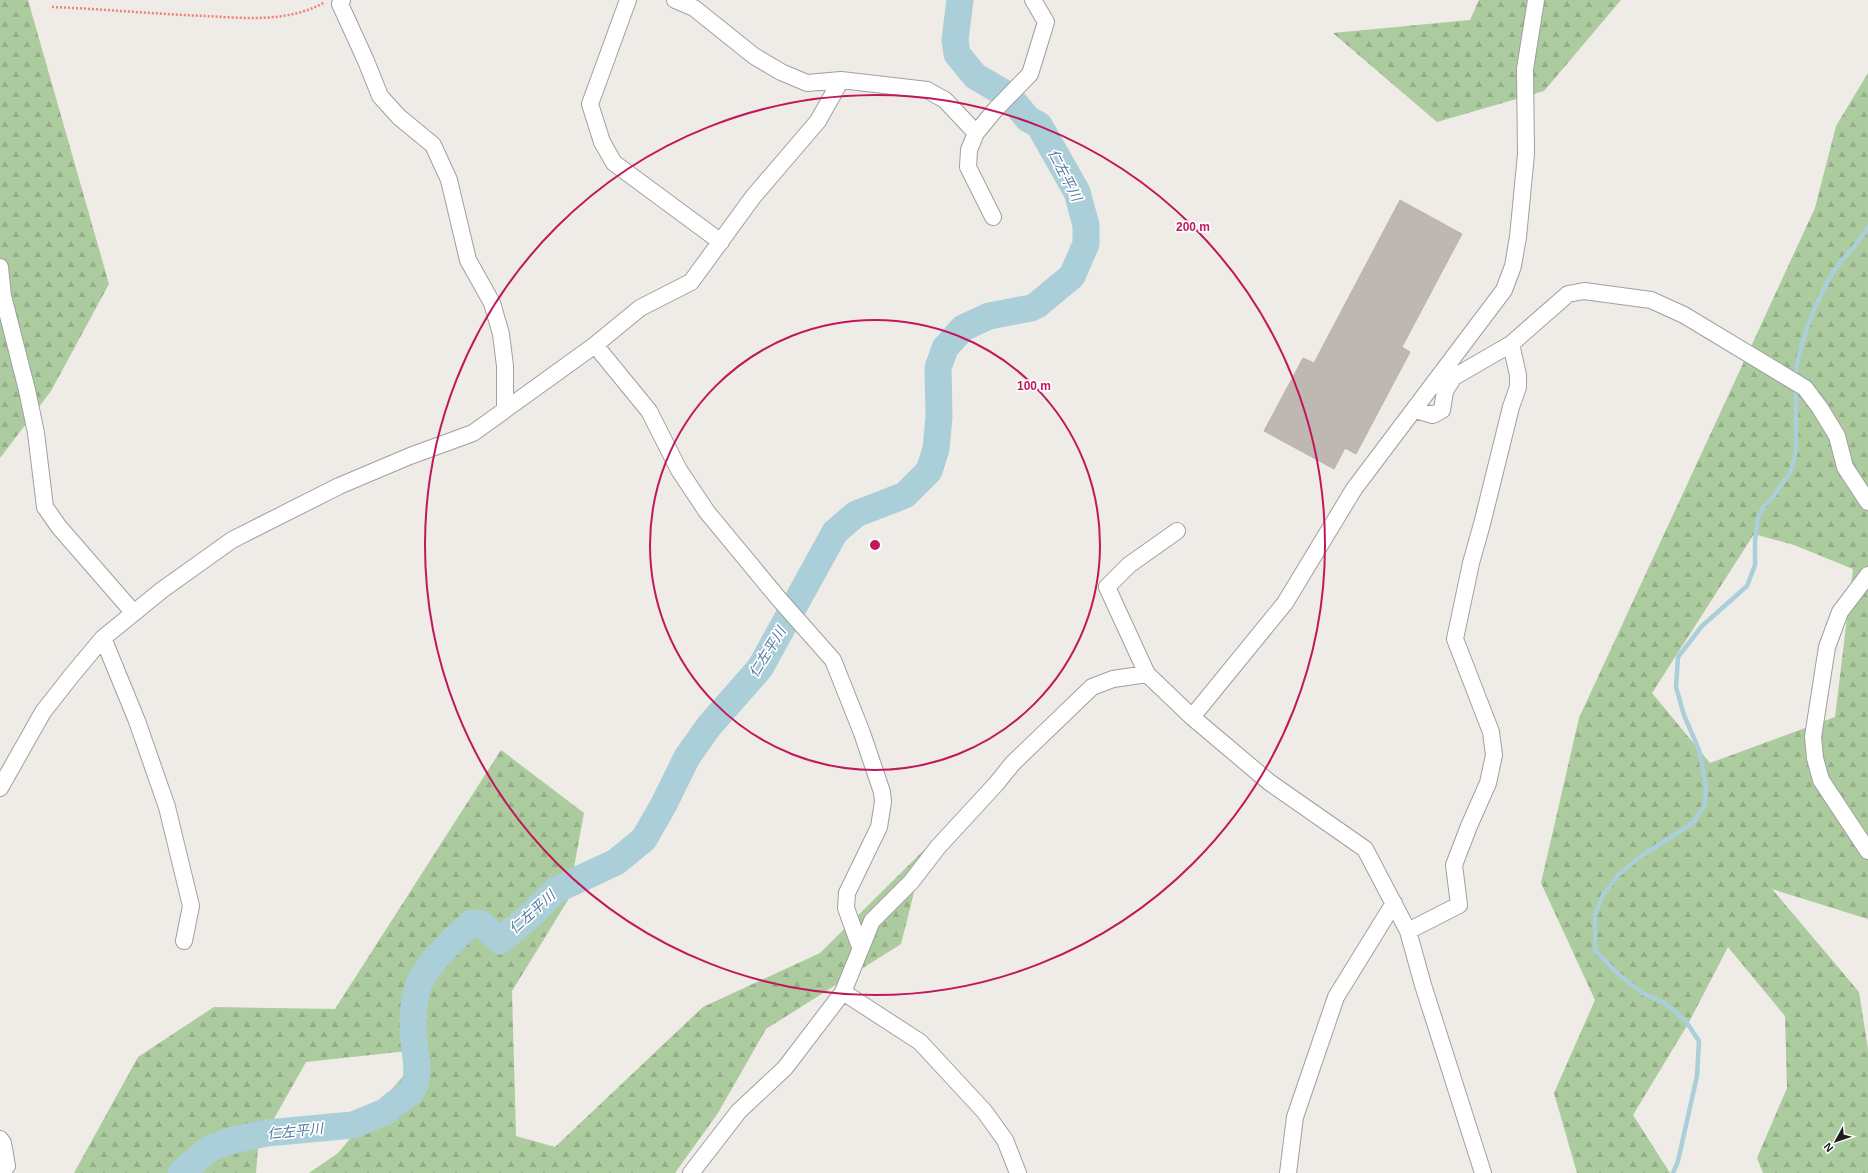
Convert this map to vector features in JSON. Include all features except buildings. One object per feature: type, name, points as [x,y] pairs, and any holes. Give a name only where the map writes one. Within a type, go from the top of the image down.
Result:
[{"type":"street","points":[[342,0],[340,4],[380,96],[399,117],[433,145],[450,180],[468,260],[492,303],[501,334],[505,366],[505,408]]},
{"type":"street","points":[[628,0],[590,104],[602,142],[614,163],[721,242]]},
{"type":"street","points":[[675,0],[694,8],[754,56],[781,72],[807,83],[841,80],[927,90],[945,100],[976,133]]},
{"type":"street","points":[[993,217],[968,167],[969,150],[976,133],[995,110],[1030,74],[1046,22],[1033,0]]},
{"type":"street","points":[[1192,717],[1286,603],[1354,489],[1504,290],[1513,266],[1526,154],[1525,69],[1536,0]]},
{"type":"street","points":[[0,788],[43,712],[103,638],[133,612],[232,540],[339,486],[410,456],[473,433],[505,408],[595,344],[640,308],[691,282],[753,197],[818,121],[841,80]]},
{"type":"street","points":[[0,267],[3,296],[36,433],[45,507],[59,527],[133,612]]},
{"type":"street","points":[[1414,410],[1433,415],[1442,410],[1445,391],[1454,376],[1511,344],[1568,294],[1584,291],[1651,300],[1684,315],[1805,388],[1838,436],[1845,467],[1868,502]]},
{"type":"street","points":[[595,344],[649,411],[679,470],[708,512],[779,599],[833,660],[862,733],[882,792],[883,802],[879,828],[847,893],[846,908],[860,947]]},
{"type":"street","points":[[1408,931],[1458,905],[1454,865],[1469,826],[1488,784],[1494,755],[1491,732],[1455,639],[1471,563],[1511,407],[1518,387],[1518,375],[1511,344]]},
{"type":"street","points":[[1177,531],[1129,565],[1107,587],[1147,674],[1192,717],[1269,782],[1365,849],[1408,931],[1423,985],[1483,1173]]},
{"type":"street","points":[[1868,574],[1840,612],[1827,647],[1814,737],[1815,758],[1821,780],[1868,851]]},
{"type":"street","points":[[103,638],[137,721],[167,808],[191,906],[184,942]]},
{"type":"street","points":[[690,1173],[739,1111],[785,1068],[843,992],[860,947],[872,922],[911,882],[938,847],[996,784],[1013,763],[1092,687],[1113,680],[1147,674]]},
{"type":"street","points":[[1288,1173],[1295,1116],[1336,997],[1394,903]]},
{"type":"street","points":[[843,992],[920,1042],[984,1111],[1005,1140],[1018,1173]]},
{"type":"street","points":[[0,1139],[3,1143],[7,1166],[1,1173]]},
{"type":"path","points":[[52,6],[96,8],[173,15],[263,19],[313,9],[329,0]]},
{"type":"green space","points":[[0,0],[28,0],[109,284],[51,391],[0,458]]},
{"type":"green space","points":[[1479,0],[1621,0],[1544,91],[1437,122],[1333,33],[1470,20]]},
{"type":"green space","points":[[1868,73],[1868,919],[1772,889],[1859,992],[1868,1049],[1868,1173],[1763,1173],[1757,1158],[1787,1088],[1785,1016],[1728,947],[1688,1024],[1633,1115],[1670,1173],[1577,1173],[1554,1093],[1595,1000],[1541,883],[1579,718],[1815,208],[1836,126]],"holes":[[[1754,534],[1794,545],[1853,569],[1835,717],[1710,763],[1652,693]]]},
{"type":"green space","points":[[501,750],[584,813],[568,900],[512,991],[516,1136],[555,1147],[703,1007],[820,953],[925,849],[901,944],[766,1029],[718,1113],[675,1173],[309,1173],[338,1153],[426,1049],[306,1062],[258,1147],[256,1173],[74,1173],[138,1057],[214,1007],[335,1009]]},
{"type":"waterway","name":"仁左平川","points":[[181,1173],[209,1149],[229,1141],[267,1133],[353,1125],[387,1111],[392,1105],[410,1093],[415,1084],[417,1072],[413,1033],[415,996],[423,976],[433,962],[452,941],[472,923],[482,924],[500,941],[531,915],[556,890],[616,862],[644,839],[664,804],[687,757],[709,726],[760,668],[835,532],[856,514],[905,495],[929,471],[936,449],[939,417],[938,368],[945,348],[963,328],[989,316],[1031,308],[1037,305],[1072,276],[1086,244],[1086,225],[1077,192],[1039,125],[1028,119],[1009,96],[975,76],[957,54],[955,40],[960,0]]},
{"type":"waterway","points":[[1796,378],[1797,366],[1804,338],[1821,294],[1834,271],[1868,227]]},
{"type":"waterway","points":[[1673,1173],[1678,1161],[1697,1076],[1699,1041],[1685,1020],[1663,1002],[1642,993],[1617,973],[1595,950],[1595,915],[1603,895],[1618,875],[1640,857],[1693,823],[1705,805],[1706,785],[1699,750],[1684,715],[1676,687],[1678,657],[1702,626],[1747,586],[1755,565],[1755,541],[1758,518],[1764,506],[1773,497],[1791,471],[1796,450],[1796,386]]}]
